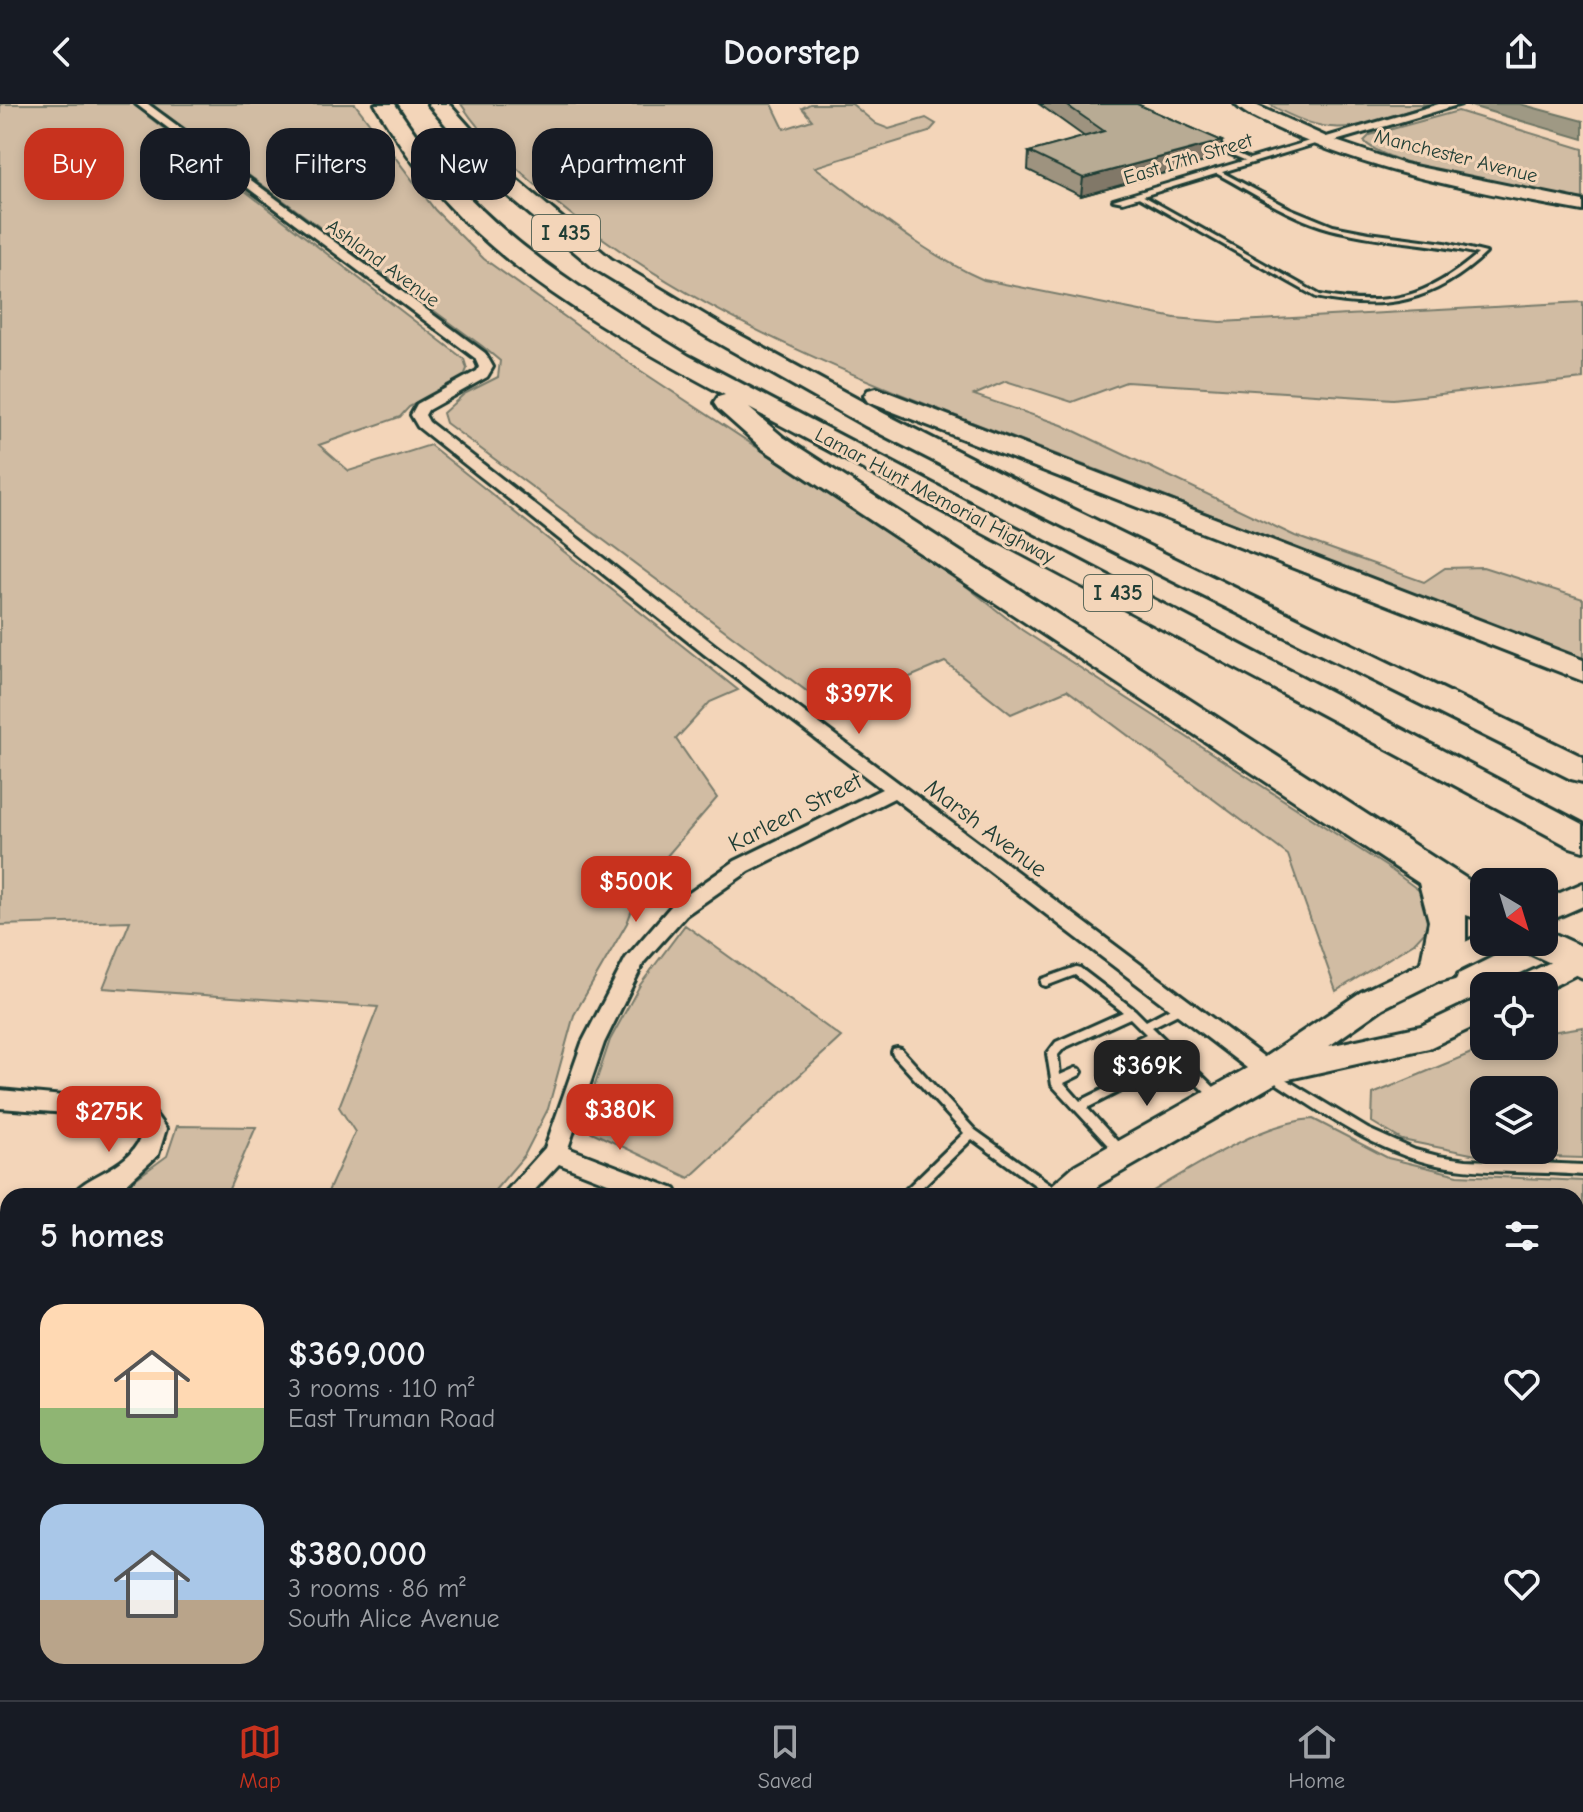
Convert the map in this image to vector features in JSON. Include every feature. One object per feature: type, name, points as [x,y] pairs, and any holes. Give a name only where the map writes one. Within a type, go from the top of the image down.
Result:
[{"type":"highway","name":"Lamar Hunt Memorial Highway","points":[[385,104],[400,133],[456,202],[541,275],[680,361],[1569,832]]},
{"type":"highway","name":"Lamar Hunt Memorial Highway","points":[[438,104],[509,185],[603,264],[718,333],[875,420],[1024,496],[1583,771]]},
{"type":"highway","points":[[718,333],[1075,476],[1583,671]]},
{"type":"highway","points":[[680,361],[773,443],[1470,899]]},
{"type":"highway","points":[[1435,876],[1449,906],[1449,936],[1440,967]]},
{"type":"highway","points":[[1558,950],[1581,961]]},
{"type":"main road","name":"Manchester Avenue","points":[[1243,104],[1320,141],[1415,172],[1583,206]]},
{"type":"main road","points":[[1558,906],[1583,893]]},
{"type":"main road","points":[[1071,1188],[1087,1175],[1268,1072],[1372,1000],[1470,952]]},
{"type":"main road","points":[[1558,972],[1581,961]]},
{"type":"main road","points":[[1268,1072],[1429,1036],[1470,1015]]},
{"type":"street","name":"Ashland Avenue","points":[[141,104],[480,356],[486,367],[482,374],[421,410]]},
{"type":"street","name":"East 17th Street","points":[[1119,200],[1454,104]]},
{"type":"street","name":"Marsh Avenue","points":[[421,410],[418,415],[423,424],[710,650],[1268,1072]]},
{"type":"street","name":"Karleen Street","points":[[522,1188],[555,1153],[593,1043],[636,958],[679,910],[742,866],[896,790]]},
{"type":"street","points":[[0,1099],[140,1110],[155,1129],[150,1149],[115,1180],[100,1188]]},
{"type":"street","points":[[555,1153],[646,1188]]},
{"type":"lane","points":[[1198,139],[1251,161]]},
{"type":"lane","points":[[1138,195],[1318,296],[1343,302],[1364,305],[1403,301],[1446,281],[1483,253],[1333,228],[1298,216],[1269,197],[1216,171]]},
{"type":"lane","points":[[1046,982],[1076,971],[1131,1013],[1220,1100]]},
{"type":"lane","points":[[1125,1049],[1182,1007]]},
{"type":"lane","points":[[1123,1155],[1056,1082],[1052,1054],[1060,1045],[1131,1013]]},
{"type":"lane","points":[[897,1052],[971,1133],[1050,1188]]},
{"type":"lane","points":[[1078,1107],[1176,1058]]},
{"type":"lane","points":[[1056,1082],[1076,1072]]},
{"type":"lane","points":[[1268,1072],[1372,1140],[1427,1158],[1465,1165],[1583,1170]]},
{"type":"lane","points":[[913,1188],[971,1133]]},
{"type":"shaded area","points":[[0,104],[355,104],[373,128],[266,128],[266,188],[250,176],[250,128],[184,128],[165,114],[149,117],[163,128],[140,128],[140,200],[250,200],[250,195],[464,359],[467,369],[463,378],[409,407],[400,417],[319,445],[349,471],[430,445],[738,690],[710,702],[676,739],[717,798],[641,886],[627,923],[574,1015],[548,1109],[524,1156],[497,1188],[330,1188],[355,1132],[339,1107],[378,1007],[103,988],[130,921],[0,925]]},
{"type":"shaded area","points":[[461,104],[772,104],[784,129],[812,120],[802,108],[810,104],[852,104],[876,124],[889,129],[926,118],[936,124],[929,132],[815,167],[918,243],[984,280],[1175,318],[1221,322],[1583,302],[1583,379],[1393,399],[1126,382],[1072,402],[1006,381],[974,395],[1062,425],[1295,536],[1424,582],[1445,568],[1483,567],[1583,599],[1583,660],[886,388],[817,358],[683,290],[619,250],[553,200],[713,200],[713,128],[532,128],[532,181],[516,166],[516,128],[479,128]]},
{"type":"shaded area","points":[[1269,104],[1430,104],[1366,124],[1331,127],[1313,124]]},
{"type":"shaded area","points":[[1464,104],[1520,104],[1583,121],[1583,139]]},
{"type":"shaded area","points":[[1458,111],[1583,149],[1583,199],[1433,170],[1378,151],[1364,141],[1370,135]]},
{"type":"shaded area","points":[[395,157],[411,178],[411,200],[427,200],[484,259],[635,367],[961,582],[1022,630],[1390,869],[1424,894],[1429,927],[1414,943],[1336,991],[1288,855],[1067,690],[1011,714],[945,662],[832,710],[446,423],[443,413],[464,394],[498,377],[500,361],[283,200],[395,200]]},
{"type":"shaded area","points":[[685,925],[841,1037],[689,1178],[581,1127],[610,1040],[640,985]]},
{"type":"shaded area","points":[[1583,1027],[1583,1158],[1558,1157],[1558,1076],[1470,1076],[1470,1154],[1402,1140],[1372,1122],[1373,1094],[1470,1054],[1470,1060],[1558,1060],[1558,1031]]},
{"type":"shaded area","points":[[1313,1119],[1388,1158],[1458,1175],[1583,1181],[1583,1188],[1158,1188],[1249,1138],[1293,1122]]},
{"type":"shaded area","points":[[177,1126],[256,1127],[229,1188],[123,1188],[167,1156]]},
{"type":"building","points":[[1065,104],[1137,104],[1222,141],[1083,178],[1029,152],[1104,131]]}]
